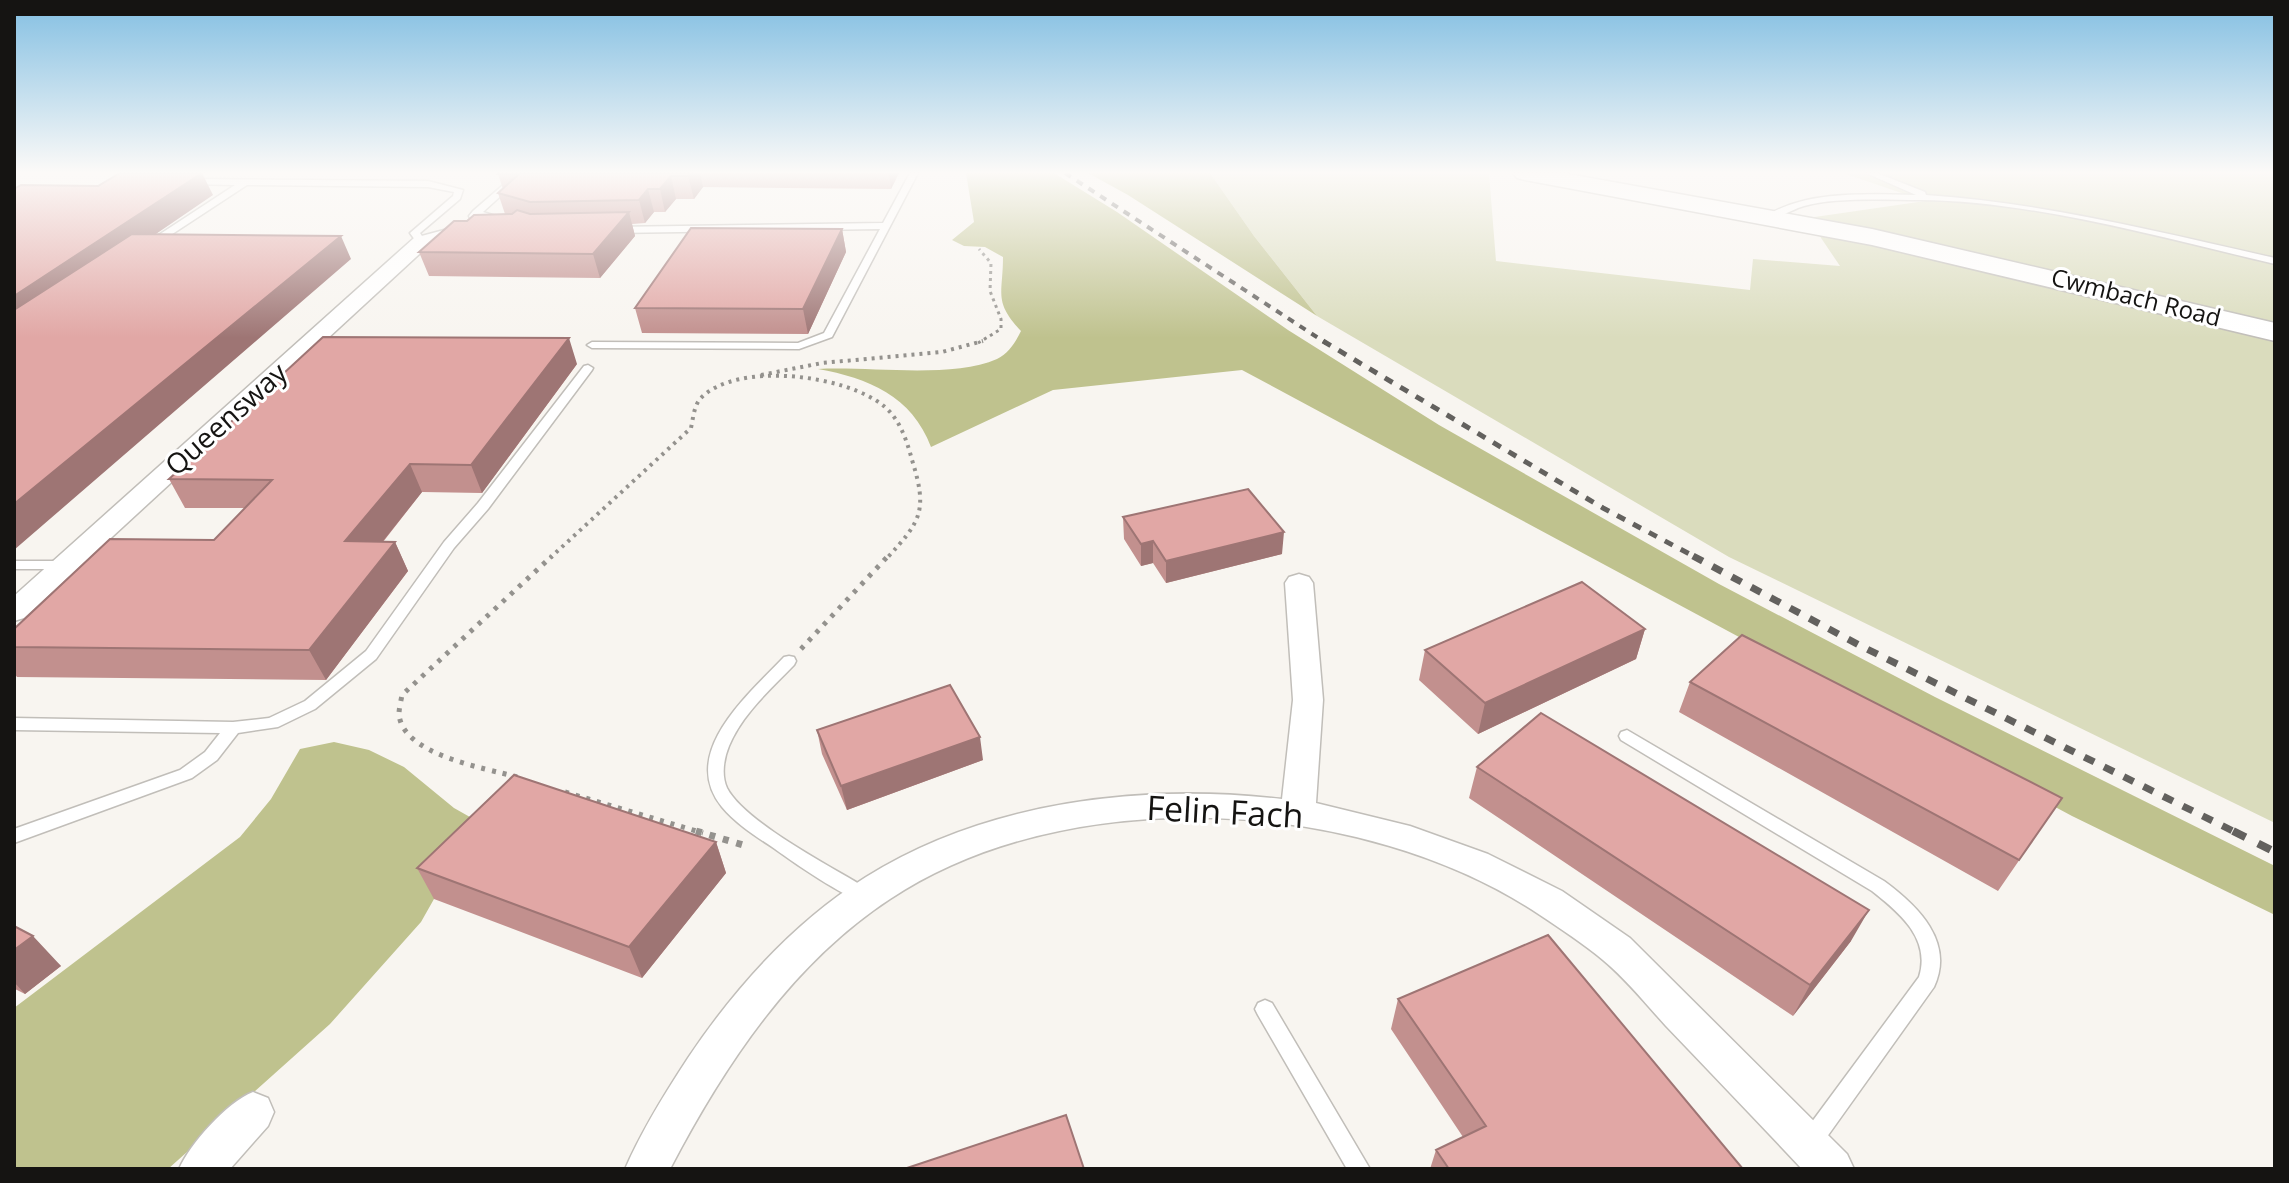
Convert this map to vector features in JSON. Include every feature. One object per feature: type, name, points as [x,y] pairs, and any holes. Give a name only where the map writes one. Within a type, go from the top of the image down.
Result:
[{"type":"main road","name":"Cwmbach Road","points":[[1822,228],[2000,266],[2275,332]]},
{"type":"street","name":"Queensway","points":[[14,612],[440,237]]},
{"type":"street","points":[[1298,811],[1308,700],[1299,583]]},
{"type":"street","name":"Felin Fach","points":[[647,1169],[682,1103],[728,1031],[774,976],[827,926],[865,896],[913,868],[967,844],[1047,820],[1102,810],[1186,804],[1298,811],[1350,822],[1405,838],[1543,897],[1582,921],[1617,949],[1820,1156]]},
{"type":"street","points":[[201,1169],[253,1112]]},
{"type":"lane","points":[[145,247],[174,228]]},
{"type":"lane","points":[[421,228],[415,233],[440,237]]},
{"type":"lane","points":[[601,230],[729,228]]},
{"type":"lane","points":[[592,345],[799,346],[828,335],[885,228]]},
{"type":"lane","points":[[2137,228],[2275,261]]},
{"type":"lane","points":[[14,724],[233,728],[272,723],[322,697],[371,655],[449,545],[483,506],[588,368]]},
{"type":"lane","points":[[14,565],[66,565]]},
{"type":"lane","points":[[789,661],[723,740],[717,756],[718,788],[726,801],[757,828],[865,896]]},
{"type":"lane","points":[[14,836],[186,774],[211,756],[233,728]]},
{"type":"lane","points":[[1627,736],[1878,886],[1912,914],[1930,945],[1933,960],[1927,981],[1820,1156]]},
{"type":"lane","points":[[1265,1009],[1353,1163]]},
{"type":"path","points":[[524,779],[417,744],[400,725],[398,705],[402,695],[691,428],[693,411],[702,395],[724,384],[823,363],[956,350],[981,343],[1001,329],[1001,319],[990,291],[991,263],[979,249]]},
{"type":"path","points":[[740,381],[800,377],[836,382],[862,390],[884,405],[900,426],[920,487],[920,516],[912,531],[789,661]]},
{"type":"path","points":[[554,788],[749,847]]},
{"type":"green space","points":[[966,228],[1140,228],[1288,330],[1439,425],[1719,584],[1935,697],[2275,866],[2275,915],[2072,816],[1242,370],[1053,390],[931,447],[912,415],[886,392],[854,378],[818,369],[957,369],[978,365],[1005,354],[1021,331],[1003,304],[1003,257],[985,247],[964,246],[952,240]]},
{"type":"green space","points":[[1180,228],[1249,228],[1317,316]]},
{"type":"green space","points":[[1249,228],[1493,228],[1496,261],[1750,290],[1753,259],[1840,266],[1817,232],[2190,317],[2275,342],[2275,823],[1729,557],[1317,316]]},
{"type":"green space","points":[[1841,228],[2275,228],[2275,329]]},
{"type":"green space","points":[[334,742],[369,750],[404,767],[454,808],[500,834],[434,899],[421,922],[330,1024],[168,1169],[14,1169],[14,1008],[240,837],[271,799],[300,749]]},
{"type":"building","points":[[14,228],[118,228],[14,296]]},
{"type":"building","points":[[446,228],[615,228],[593,254],[419,252]]},
{"type":"building","points":[[691,228],[842,229],[803,309],[635,308]]},
{"type":"building","points":[[132,234],[341,236],[14,504],[14,310]]},
{"type":"building","points":[[323,337],[569,338],[471,465],[410,464],[345,541],[395,542],[309,650],[14,647],[14,629],[110,539],[214,540],[272,480],[169,479]]},
{"type":"building","points":[[1248,489],[1284,532],[1166,561],[1153,541],[1141,544],[1123,517]]},
{"type":"building","points":[[1582,582],[1645,629],[1485,703],[1425,650]]},
{"type":"building","points":[[1742,635],[2062,798],[2019,860],[1690,682]]},
{"type":"building","points":[[950,685],[980,737],[841,786],[817,730]]},
{"type":"building","points":[[1541,713],[1869,910],[1810,985],[1477,767]]},
{"type":"building","points":[[514,775],[716,842],[629,947],[417,868]]},
{"type":"building","points":[[14,926],[33,936],[14,950]]},
{"type":"building","points":[[1548,935],[1743,1169],[1449,1169],[1436,1150],[1486,1126],[1398,999]]},
{"type":"building","points":[[1066,1115],[1084,1169],[904,1169]]},
{"type":"railway","points":[[1150,228],[1326,343]]},
{"type":"railway","points":[[1323,341],[1603,508],[1697,558]]},
{"type":"railway","points":[[1693,556],[1859,645],[2237,833]]},
{"type":"railway","points":[[2233,831],[2237,833]]},
{"type":"railway","points":[[2237,833],[2275,852]]}]
